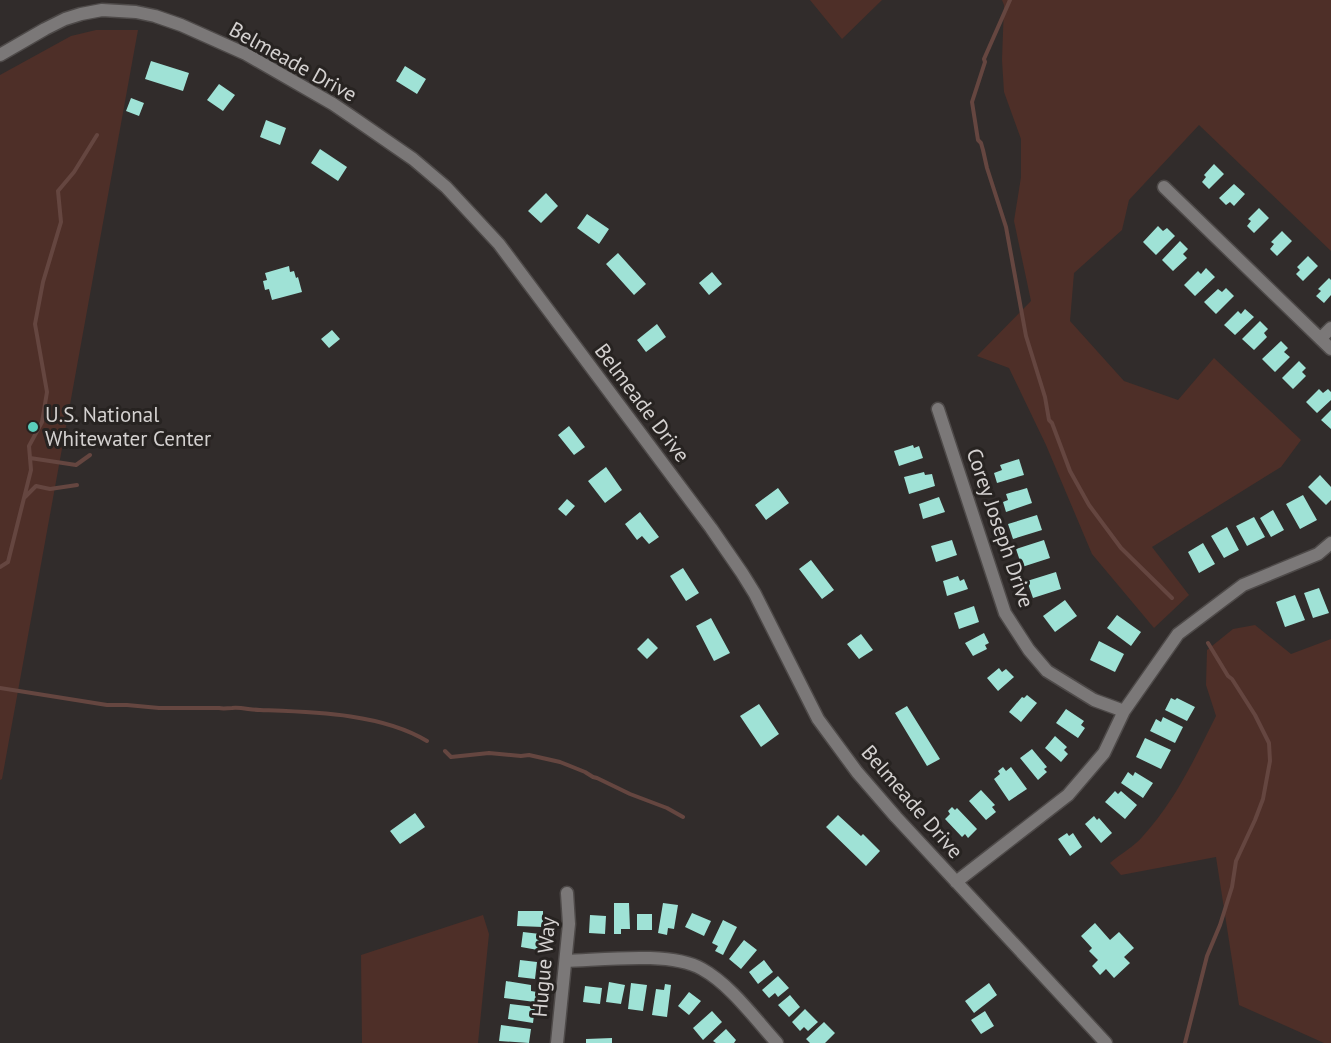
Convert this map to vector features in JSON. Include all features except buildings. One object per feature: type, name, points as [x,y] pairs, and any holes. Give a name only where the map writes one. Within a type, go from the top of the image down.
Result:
[{"type":"street","name":"Belmeade Drive","points":[[0,55],[65,19],[101,5],[155,16],[182,25],[246,54],[342,110],[392,143],[446,187],[499,244],[711,528],[755,594],[819,719],[857,772],[896,818],[1106,1043]]},
{"type":"street","points":[[1164,186],[1331,349]]},
{"type":"street","points":[[1321,338],[1331,328]]},
{"type":"street","name":"Corey Joseph Drive","points":[[938,409],[1005,613],[1029,650],[1047,671],[1094,700],[1124,711]]},
{"type":"street","points":[[956,882],[1068,795],[1104,753],[1124,711],[1178,634],[1243,585],[1318,554],[1331,543]]},
{"type":"street","name":"Hugue Way","points":[[557,1043],[569,918],[567,893]]},
{"type":"street","points":[[566,961],[663,958],[701,968],[716,978],[777,1043]]},
{"type":"shaded area","points":[[810,0],[882,0],[842,39]]},
{"type":"shaded area","points":[[1002,0],[1331,0],[1331,251],[1199,125],[1129,200],[1122,230],[1074,273],[1070,321],[1124,381],[1178,400],[1214,358],[1301,440],[1281,467],[1152,547],[1189,595],[1154,628],[1092,554],[1046,445],[1009,368],[977,356],[1031,301],[1014,221],[1021,177],[1021,139],[1004,92],[1002,60],[1004,5]]},
{"type":"shaded area","name":"U.S. National Whitewater Center","points":[[96,30],[138,30],[0,780],[0,75],[71,36]]},
{"type":"shaded area","points":[[1255,625],[1291,654],[1331,639],[1331,1043],[1324,1043],[1239,1005],[1216,857],[1121,875],[1110,863],[1139,840],[1165,808],[1184,779],[1216,716],[1206,685],[1207,650],[1233,629]]},
{"type":"shaded area","points":[[483,915],[489,934],[478,1043],[362,1043],[361,955]]},
{"type":"waterway","points":[[1010,0],[984,59],[972,102],[978,140],[981,143],[1006,227],[1026,336],[1045,397],[1049,420],[1070,471],[1089,505],[1121,548],[1172,598]]},
{"type":"waterway","points":[[0,567],[8,562],[31,470],[29,446],[42,422],[47,392],[35,324],[43,282],[61,222],[58,191],[74,172],[97,135]]},
{"type":"waterway","points":[[30,458],[76,465],[90,455]]},
{"type":"waterway","points":[[25,497],[36,486],[50,489],[77,485]]},
{"type":"waterway","points":[[1185,1043],[1207,956],[1232,887],[1236,861],[1263,799],[1270,761],[1269,743],[1255,715],[1208,643]]},
{"type":"waterway","points":[[0,688],[107,705],[159,708],[239,708],[324,713],[368,719],[409,732],[427,741]]},
{"type":"waterway","points":[[445,751],[451,757],[489,753],[529,755],[560,762],[683,817]]},
{"type":"place","name":"U.S. National Whitewater Center","points":[[33,427]]}]
